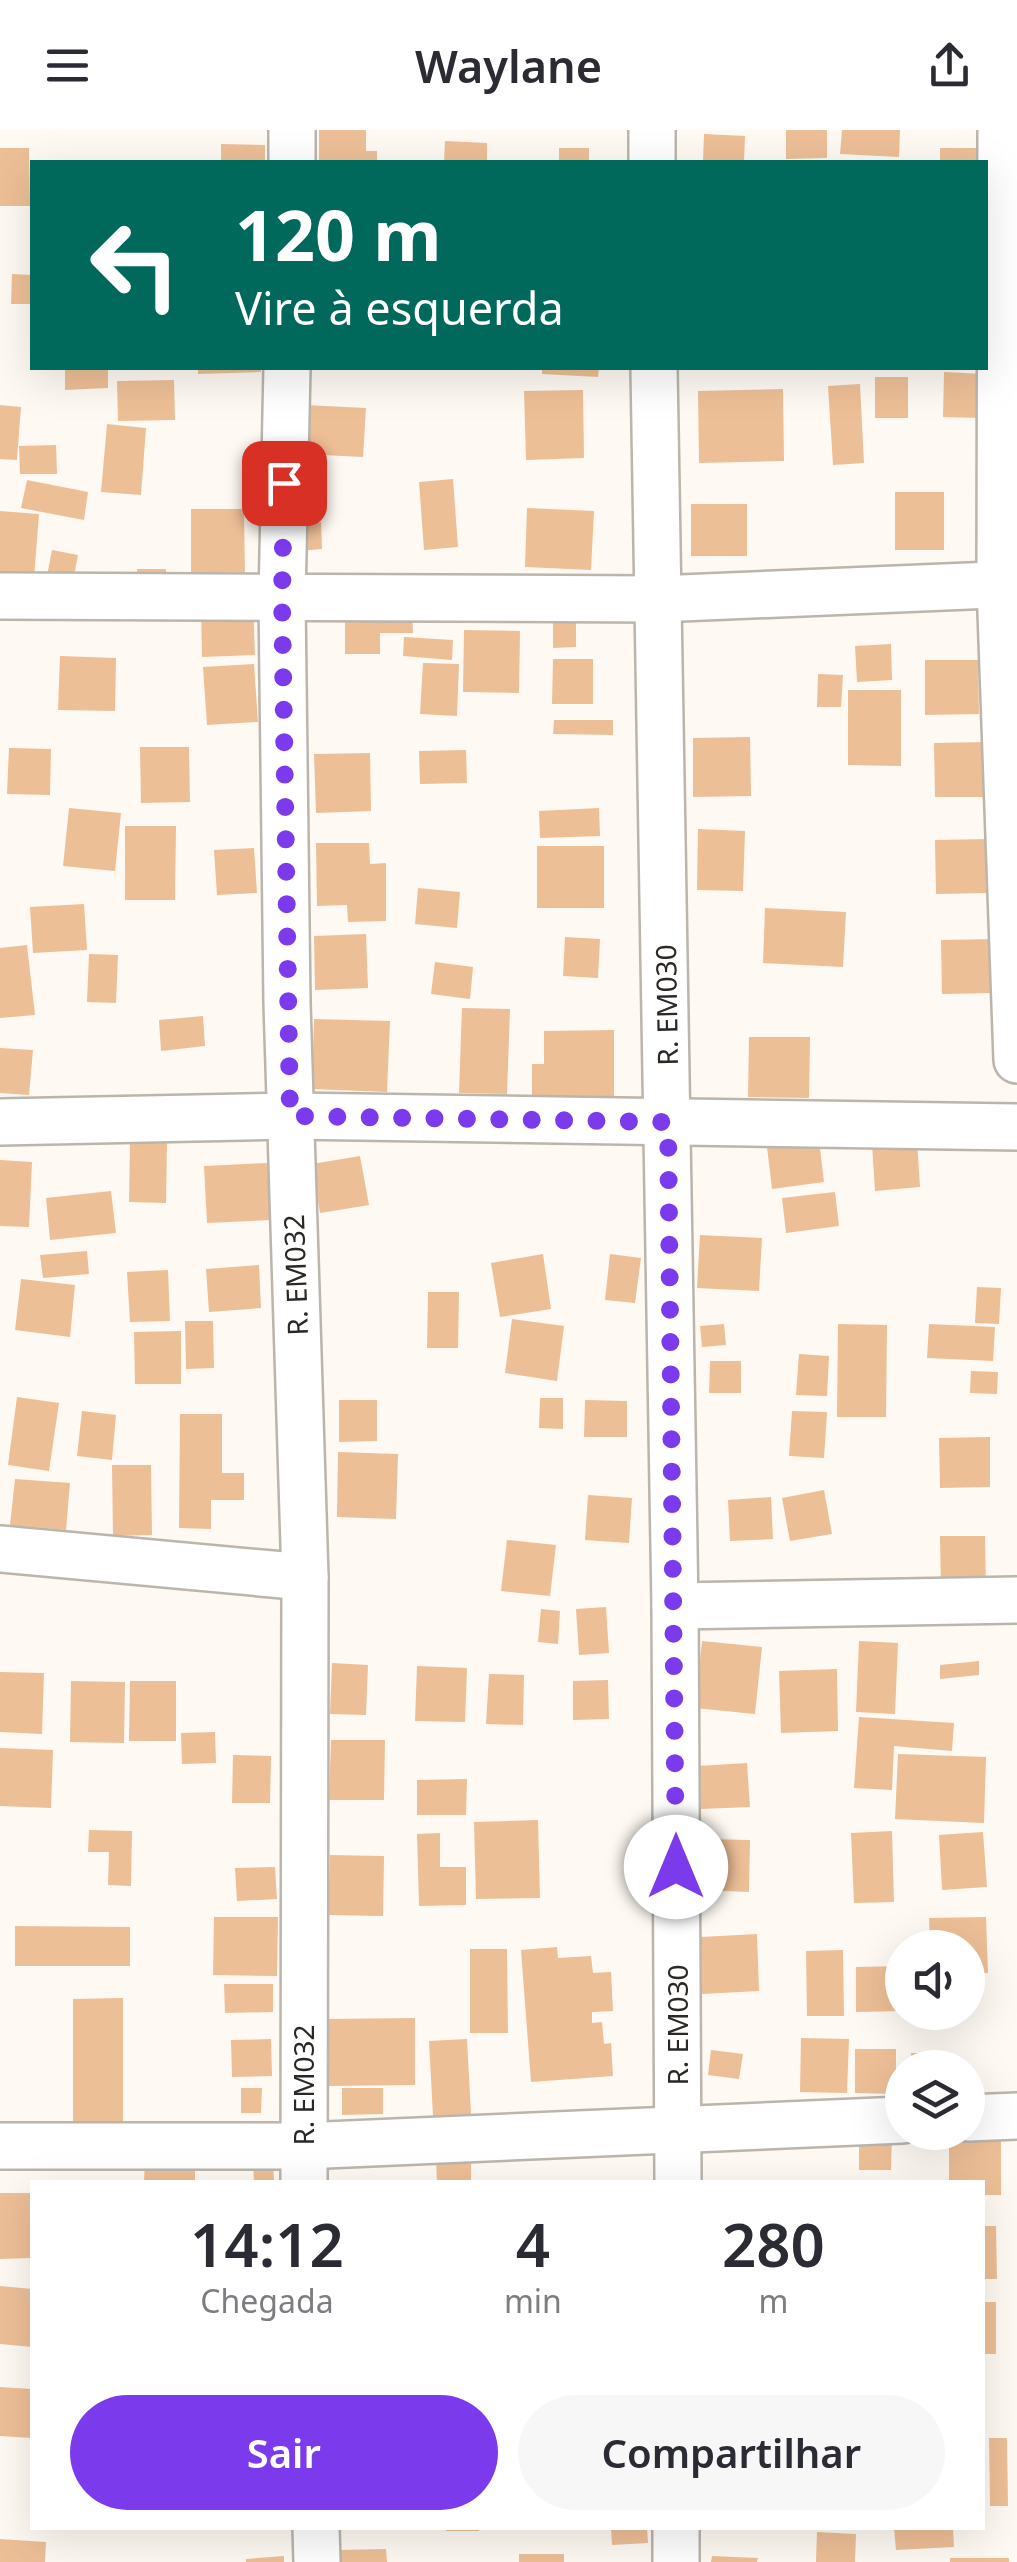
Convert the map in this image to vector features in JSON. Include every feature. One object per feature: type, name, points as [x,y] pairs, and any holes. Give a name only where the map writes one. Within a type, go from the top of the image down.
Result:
[{"type":"street","points":[[292,130],[292,160]]},
{"type":"street","points":[[652,130],[652,160]]},
{"type":"street","points":[[1002,130],[1017,1060]]},
{"type":"street","name":"R. EM032","points":[[287,370],[282,598],[290,1116],[304,1576],[303,2164]]},
{"type":"street","name":"R. EM030","points":[[654,370],[675,1606],[678,2180]]},
{"type":"street","points":[[0,596],[657,599],[1009,584]]},
{"type":"street","points":[[0,1122],[290,1116],[1017,1127]]},
{"type":"street","points":[[0,1549],[304,1576]]},
{"type":"street","points":[[675,1606],[1017,1600]]},
{"type":"street","points":[[985,2117],[1017,2116]]},
{"type":"street","points":[[0,2146],[303,2164],[678,2127],[885,2121]]},
{"type":"street","points":[[316,2530],[317,2562]]},
{"type":"street","points":[[676,2530],[676,2562]]},
{"type":"building","points":[[319,130],[366,130],[366,151],[377,151],[377,160],[319,160]]},
{"type":"building","points":[[786,130],[827,130],[827,158],[786,159]]},
{"type":"building","points":[[842,130],[900,130],[899,157],[840,154]]},
{"type":"building","points":[[704,134],[745,136],[744,160],[703,160]]},
{"type":"building","points":[[445,141],[487,143],[487,160],[444,160]]},
{"type":"building","points":[[221,144],[265,145],[265,160],[221,160]]},
{"type":"building","points":[[0,148],[29,148],[30,206],[0,206]]},
{"type":"building","points":[[559,148],[589,148],[589,160],[559,160]]},
{"type":"building","points":[[940,148],[989,148],[986,160],[940,160]]},
{"type":"building","points":[[12,274],[30,275],[30,304],[11,304]]},
{"type":"building","points":[[65,370],[108,370],[108,388],[65,390]]},
{"type":"building","points":[[198,370],[261,370],[261,372],[198,374]]},
{"type":"building","points":[[542,370],[599,370],[598,377],[542,374]]},
{"type":"building","points":[[944,372],[983,374],[983,418],[943,417]]},
{"type":"building","points":[[875,377],[908,377],[908,418],[875,418]]},
{"type":"building","points":[[174,380],[175,420],[118,421],[117,381]]},
{"type":"building","points":[[860,384],[864,463],[833,465],[828,386]]},
{"type":"building","points":[[783,389],[784,461],[699,463],[698,391]]},
{"type":"building","points":[[583,390],[584,458],[526,460],[524,391]]},
{"type":"building","points":[[0,405],[21,407],[17,460],[0,459]]},
{"type":"building","points":[[305,405],[366,408],[363,457],[302,454]]},
{"type":"building","points":[[107,424],[146,428],[141,495],[101,492]]},
{"type":"building","points":[[56,445],[57,474],[20,474],[19,446]]},
{"type":"building","points":[[453,479],[458,547],[424,550],[419,482]]},
{"type":"building","points":[[27,480],[88,492],[84,520],[21,508]]},
{"type":"building","points":[[895,492],[944,492],[944,550],[895,550]]},
{"type":"building","points":[[691,504],[747,504],[747,556],[691,556]]},
{"type":"building","points":[[527,508],[594,511],[591,570],[525,567]]},
{"type":"building","points":[[191,509],[244,509],[245,578],[191,578]]},
{"type":"building","points":[[0,511],[39,514],[34,578],[0,575]]},
{"type":"building","points":[[321,522],[322,549],[299,551],[298,524]]},
{"type":"building","points":[[52,550],[78,555],[72,586],[46,581]]},
{"type":"building","points":[[137,569],[166,569],[166,590],[137,590]]},
{"type":"building","points":[[253,602],[255,655],[202,657],[201,604]]},
{"type":"building","points":[[412,609],[413,633],[380,633],[380,654],[345,654],[345,610]]},
{"type":"building","points":[[576,617],[576,647],[553,648],[553,618]]},
{"type":"building","points":[[464,630],[520,631],[519,693],[463,692]]},
{"type":"building","points":[[404,637],[453,640],[452,660],[403,656]]},
{"type":"building","points":[[891,644],[892,680],[857,682],[855,646]]},
{"type":"building","points":[[60,656],[116,658],[115,711],[58,710]]},
{"type":"building","points":[[553,659],[593,659],[593,704],[552,704]]},
{"type":"building","points":[[925,660],[978,660],[979,714],[925,715]]},
{"type":"building","points":[[423,663],[459,664],[457,716],[420,714]]},
{"type":"building","points":[[254,664],[258,722],[207,725],[203,667]]},
{"type":"building","points":[[818,674],[843,675],[841,707],[817,707]]},
{"type":"building","points":[[848,690],[901,690],[901,766],[848,765]]},
{"type":"building","points":[[554,720],[613,720],[613,735],[553,734]]},
{"type":"building","points":[[750,737],[751,796],[693,797],[693,738]]},
{"type":"building","points":[[987,742],[988,797],[935,797],[934,743]]},
{"type":"building","points":[[140,747],[189,747],[190,802],[141,803]]},
{"type":"building","points":[[9,748],[51,749],[50,795],[7,794]]},
{"type":"building","points":[[466,750],[467,783],[420,784],[419,751]]},
{"type":"building","points":[[370,753],[371,811],[316,813],[314,754]]},
{"type":"building","points":[[69,808],[121,813],[115,871],[63,866]]},
{"type":"building","points":[[599,808],[600,836],[540,838],[539,811]]},
{"type":"building","points":[[125,826],[176,826],[175,900],[125,900]]},
{"type":"building","points":[[698,829],[745,831],[743,891],[697,890]]},
{"type":"building","points":[[988,839],[989,893],[936,894],[935,840]]},
{"type":"building","points":[[316,843],[369,843],[370,864],[386,863],[386,921],[348,922],[347,905],[317,906]]},
{"type":"building","points":[[537,846],[604,846],[604,908],[537,908]]},
{"type":"building","points":[[254,848],[257,893],[217,895],[214,850]]},
{"type":"building","points":[[418,888],[460,892],[457,928],[415,924]]},
{"type":"building","points":[[84,904],[87,950],[33,953],[30,907]]},
{"type":"building","points":[[765,908],[846,912],[843,967],[763,963]]},
{"type":"building","points":[[366,934],[368,988],[315,990],[314,936]]},
{"type":"building","points":[[565,937],[600,939],[598,978],[563,976]]},
{"type":"building","points":[[994,939],[994,993],[942,994],[941,940]]},
{"type":"building","points":[[27,945],[35,1015],[0,1018],[0,948]]},
{"type":"building","points":[[89,954],[118,955],[116,1003],[87,1002]]},
{"type":"building","points":[[435,962],[473,967],[470,999],[431,994]]},
{"type":"building","points":[[462,1008],[510,1009],[507,1094],[459,1093]]},
{"type":"building","points":[[203,1016],[205,1046],[161,1051],[159,1020]]},
{"type":"building","points":[[314,1019],[390,1021],[387,1092],[312,1089]]},
{"type":"building","points":[[614,1030],[614,1098],[532,1099],[532,1064],[544,1064],[544,1031]]},
{"type":"building","points":[[749,1037],[810,1037],[809,1098],[748,1097]]},
{"type":"building","points":[[0,1048],[33,1050],[29,1095],[0,1093]]},
{"type":"building","points":[[819,1140],[824,1182],[772,1189],[767,1147]]},
{"type":"building","points":[[917,1141],[920,1187],[875,1191],[872,1144]]},
{"type":"building","points":[[130,1143],[167,1143],[166,1203],[129,1202]]},
{"type":"building","points":[[360,1156],[369,1205],[320,1213],[312,1164]]},
{"type":"building","points":[[0,1160],[32,1162],[29,1227],[0,1226]]},
{"type":"building","points":[[267,1163],[271,1220],[207,1223],[204,1166]]},
{"type":"building","points":[[111,1191],[116,1233],[50,1240],[46,1198]]},
{"type":"building","points":[[835,1192],[839,1226],[786,1233],[782,1198]]},
{"type":"building","points":[[700,1235],[762,1238],[759,1291],[697,1288]]},
{"type":"building","points":[[87,1251],[89,1274],[43,1278],[40,1255]]},
{"type":"building","points":[[543,1254],[551,1309],[500,1317],[491,1263]]},
{"type":"building","points":[[610,1254],[641,1258],[635,1303],[605,1300]]},
{"type":"building","points":[[259,1265],[261,1308],[209,1312],[206,1269]]},
{"type":"building","points":[[168,1270],[170,1321],[130,1322],[127,1272]]},
{"type":"building","points":[[21,1279],[75,1285],[70,1337],[15,1330]]},
{"type":"building","points":[[977,1287],[1001,1288],[999,1324],[975,1323]]},
{"type":"building","points":[[428,1292],[459,1292],[458,1348],[427,1348]]},
{"type":"building","points":[[512,1319],[564,1326],[557,1381],[505,1373]]},
{"type":"building","points":[[185,1321],[213,1321],[214,1368],[186,1369]]},
{"type":"building","points":[[724,1324],[726,1345],[702,1347],[700,1326]]},
{"type":"building","points":[[838,1324],[887,1325],[886,1417],[837,1417]]},
{"type":"building","points":[[929,1324],[995,1327],[993,1361],[927,1358]]},
{"type":"building","points":[[181,1331],[181,1384],[135,1384],[134,1332]]},
{"type":"building","points":[[799,1354],[829,1356],[827,1396],[796,1395]]},
{"type":"building","points":[[710,1361],[741,1361],[741,1393],[709,1393]]},
{"type":"building","points":[[971,1371],[998,1372],[997,1394],[970,1393]]},
{"type":"building","points":[[17,1397],[59,1403],[49,1471],[8,1465]]},
{"type":"building","points":[[540,1398],[563,1398],[563,1429],[539,1428]]},
{"type":"building","points":[[339,1400],[377,1400],[377,1441],[339,1442]]},
{"type":"building","points":[[585,1400],[627,1401],[627,1437],[584,1437]]},
{"type":"building","points":[[82,1411],[116,1415],[112,1460],[77,1456]]},
{"type":"building","points":[[792,1411],[827,1412],[824,1458],[789,1456]]},
{"type":"building","points":[[180,1414],[222,1414],[222,1473],[244,1473],[244,1500],[211,1500],[211,1529],[179,1528]]},
{"type":"building","points":[[990,1437],[990,1487],[940,1488],[939,1438]]},
{"type":"building","points":[[338,1452],[398,1454],[396,1519],[337,1517]]},
{"type":"building","points":[[112,1465],[151,1465],[152,1535],[113,1536]]},
{"type":"building","points":[[15,1479],[70,1483],[66,1530],[10,1525]]},
{"type":"building","points":[[824,1490],[832,1534],[790,1541],[782,1498]]},
{"type":"building","points":[[588,1495],[632,1498],[629,1543],[585,1540]]},
{"type":"building","points":[[771,1497],[773,1539],[730,1541],[728,1500]]},
{"type":"building","points":[[940,1536],[985,1536],[986,1589],[941,1590]]},
{"type":"building","points":[[507,1540],[556,1545],[550,1596],[501,1591]]},
{"type":"building","points":[[606,1607],[609,1653],[579,1655],[576,1609]]},
{"type":"building","points":[[541,1609],[560,1611],[558,1644],[538,1642]]},
{"type":"building","points":[[702,1641],[762,1647],[755,1714],[695,1708]]},
{"type":"building","points":[[859,1641],[898,1643],[895,1714],[856,1712]]},
{"type":"building","points":[[979,1661],[979,1675],[940,1679],[940,1665]]},
{"type":"building","points":[[332,1663],[368,1665],[366,1715],[330,1714]]},
{"type":"building","points":[[417,1666],[467,1668],[465,1722],[415,1721]]},
{"type":"building","points":[[837,1669],[838,1731],[781,1733],[779,1671]]},
{"type":"building","points":[[0,1672],[44,1673],[42,1734],[0,1732]]},
{"type":"building","points":[[489,1674],[524,1675],[523,1725],[486,1724]]},
{"type":"building","points":[[608,1680],[609,1719],[573,1720],[573,1681]]},
{"type":"building","points":[[71,1681],[125,1682],[124,1743],[70,1742]]},
{"type":"building","points":[[130,1681],[176,1681],[176,1741],[129,1741]]},
{"type":"building","points":[[859,1717],[954,1723],[952,1751],[894,1746],[892,1790],[854,1788]]},
{"type":"building","points":[[215,1732],[216,1763],[182,1764],[181,1733]]},
{"type":"building","points":[[331,1740],[385,1740],[384,1800],[329,1800]]},
{"type":"building","points":[[0,1748],[53,1750],[51,1808],[0,1806]]},
{"type":"building","points":[[898,1754],[986,1757],[984,1823],[895,1819]]},
{"type":"building","points":[[233,1755],[271,1756],[270,1803],[232,1803]]},
{"type":"building","points":[[747,1763],[750,1807],[701,1809],[698,1766]]},
{"type":"building","points":[[467,1779],[466,1815],[417,1815],[417,1780]]},
{"type":"building","points":[[538,1820],[540,1898],[476,1899],[474,1822]]},
{"type":"building","points":[[89,1830],[132,1831],[131,1886],[108,1885],[109,1852],[88,1852]]},
{"type":"building","points":[[892,1831],[894,1902],[854,1903],[851,1833]]},
{"type":"building","points":[[983,1832],[987,1887],[942,1890],[939,1835]]},
{"type":"building","points":[[440,1833],[440,1867],[466,1867],[466,1905],[419,1906],[417,1834]]},
{"type":"building","points":[[706,1839],[750,1840],[749,1892],[704,1890]]},
{"type":"building","points":[[330,1855],[384,1856],[383,1916],[328,1915]]},
{"type":"building","points":[[275,1867],[277,1899],[237,1901],[235,1868]]},
{"type":"building","points":[[214,1917],[278,1917],[277,1976],[213,1975]]},
{"type":"building","points":[[986,1917],[988,1973],[985,1930],[929,1930],[929,1918]]},
{"type":"building","points":[[15,1926],[130,1927],[130,1966],[15,1966]]},
{"type":"building","points":[[757,1934],[759,1991],[702,1994],[701,1937]]},
{"type":"building","points":[[557,1947],[558,1958],[591,1956],[593,1973],[611,1972],[613,2011],[592,2012],[592,2023],[602,2022],[604,2044],[611,2043],[613,2076],[531,2082],[521,1950]]},
{"type":"building","points":[[470,1949],[507,1949],[508,2033],[470,2033]]},
{"type":"building","points":[[843,1950],[844,2016],[807,2016],[806,1951]]},
{"type":"building","points":[[885,1966],[885,2011],[856,2012],[856,1967]]},
{"type":"building","points":[[224,1984],[273,1984],[273,2012],[225,2013]]},
{"type":"building","points":[[123,1998],[123,2121],[73,2121],[73,1999]]},
{"type":"building","points":[[415,2018],[415,2085],[328,2086],[327,2019]]},
{"type":"building","points":[[801,2038],[849,2039],[847,2093],[800,2092]]},
{"type":"building","points":[[271,2039],[272,2076],[232,2077],[231,2040]]},
{"type":"building","points":[[467,2039],[471,2114],[433,2116],[429,2041]]},
{"type":"building","points":[[855,2049],[896,2049],[885,2050],[885,2094],[855,2093]]},
{"type":"building","points":[[711,2050],[743,2054],[739,2079],[708,2075]]},
{"type":"building","points":[[241,2088],[262,2088],[261,2113],[241,2113]]},
{"type":"building","points":[[342,2088],[383,2088],[383,2114],[342,2115]]},
{"type":"building","points":[[859,2133],[885,2133],[885,2150],[892,2150],[891,2170],[859,2170]]},
{"type":"building","points":[[985,2139],[1001,2139],[1001,2195],[985,2195],[985,2180],[949,2180],[949,2150],[985,2150]]},
{"type":"building","points":[[471,2158],[471,2180],[437,2180],[436,2159]]},
{"type":"building","points":[[145,2160],[195,2163],[195,2180],[144,2180]]},
{"type":"building","points":[[273,2160],[274,2180],[254,2180],[253,2161]]},
{"type":"building","points":[[0,2193],[30,2193],[30,2258],[0,2259]]},
{"type":"building","points":[[985,2226],[996,2226],[997,2279],[985,2279]]},
{"type":"building","points":[[0,2286],[30,2289],[30,2347],[0,2344]]},
{"type":"building","points":[[985,2302],[996,2302],[996,2354],[985,2354]]},
{"type":"building","points":[[0,2387],[30,2389],[30,2438],[0,2436]]},
{"type":"building","points":[[989,2438],[1007,2438],[1008,2506],[990,2506]]},
{"type":"building","points":[[611,2530],[647,2530],[648,2543],[612,2545]]},
{"type":"building","points":[[894,2530],[953,2530],[954,2547],[896,2550]]},
{"type":"building","points":[[817,2532],[856,2534],[855,2562],[816,2562]]},
{"type":"building","points":[[0,2539],[46,2542],[45,2562],[0,2562]]},
{"type":"building","points":[[386,2549],[387,2562],[337,2562],[337,2550]]},
{"type":"building","points":[[519,2554],[564,2554],[564,2562],[519,2562]]},
{"type":"building","points":[[284,2556],[284,2562],[246,2562],[246,2559]]},
{"type":"building","points":[[712,2556],[758,2558],[757,2562],[711,2562]]},
{"type":"building","points":[[950,2558],[1009,2558],[1009,2562],[950,2562]]},
{"type":"route","points":[[284,483],[282,598],[290,1116],[668,1122],[676,1867]]}]
